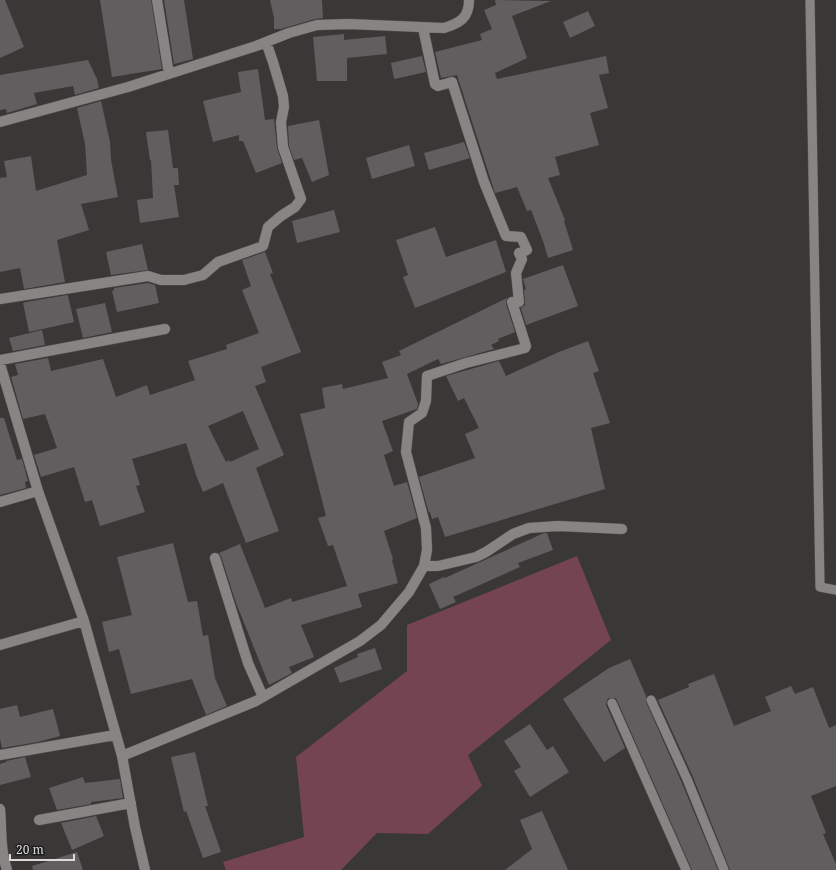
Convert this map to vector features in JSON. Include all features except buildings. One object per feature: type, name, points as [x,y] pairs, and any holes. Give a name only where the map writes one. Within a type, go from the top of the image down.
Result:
[{"type":"street","points":[[157,0],[169,74]]},
{"type":"street","points":[[0,122],[128,87],[266,42],[289,33],[317,26],[349,24],[444,28],[460,21],[465,17],[470,0]]},
{"type":"street","points":[[122,756],[263,697],[360,641],[381,625],[409,592],[424,566],[427,550],[426,528],[406,452],[409,422],[422,413],[426,400],[427,376],[466,363],[525,348],[526,346],[512,302],[519,302],[516,273],[522,259],[520,253],[527,250],[521,237],[506,236],[484,182],[452,82],[438,86],[436,84],[423,28]]},
{"type":"street","points":[[0,300],[148,276],[161,280],[184,280],[203,275],[218,262],[263,246],[268,227],[295,207],[301,198],[283,147],[281,122],[284,107],[283,96],[266,42]]},
{"type":"street","points":[[0,360],[165,329]]},
{"type":"street","points":[[0,364],[38,491],[84,621],[122,756],[135,827],[145,870]]},
{"type":"street","points":[[0,502],[38,491]]},
{"type":"street","points":[[424,566],[438,566],[476,557],[514,534],[529,528],[558,526],[576,528],[622,528]]},
{"type":"street","points":[[215,558],[248,662],[263,697]]},
{"type":"street","points":[[0,645],[84,621]]},
{"type":"street","points":[[0,755],[115,735]]},
{"type":"street","points":[[39,820],[131,803]]},
{"type":"street","points":[[0,810],[1,842],[7,870]]},
{"type":"lane","points":[[810,0],[820,587],[836,590]]},
{"type":"lane","points":[[651,700],[687,779],[724,870]]},
{"type":"lane","points":[[612,703],[686,870]]},
{"type":"shaded area","points":[[577,556],[611,640],[468,755],[482,786],[428,834],[377,833],[341,870],[226,870],[223,862],[304,837],[296,757],[407,671],[407,625]]}]
